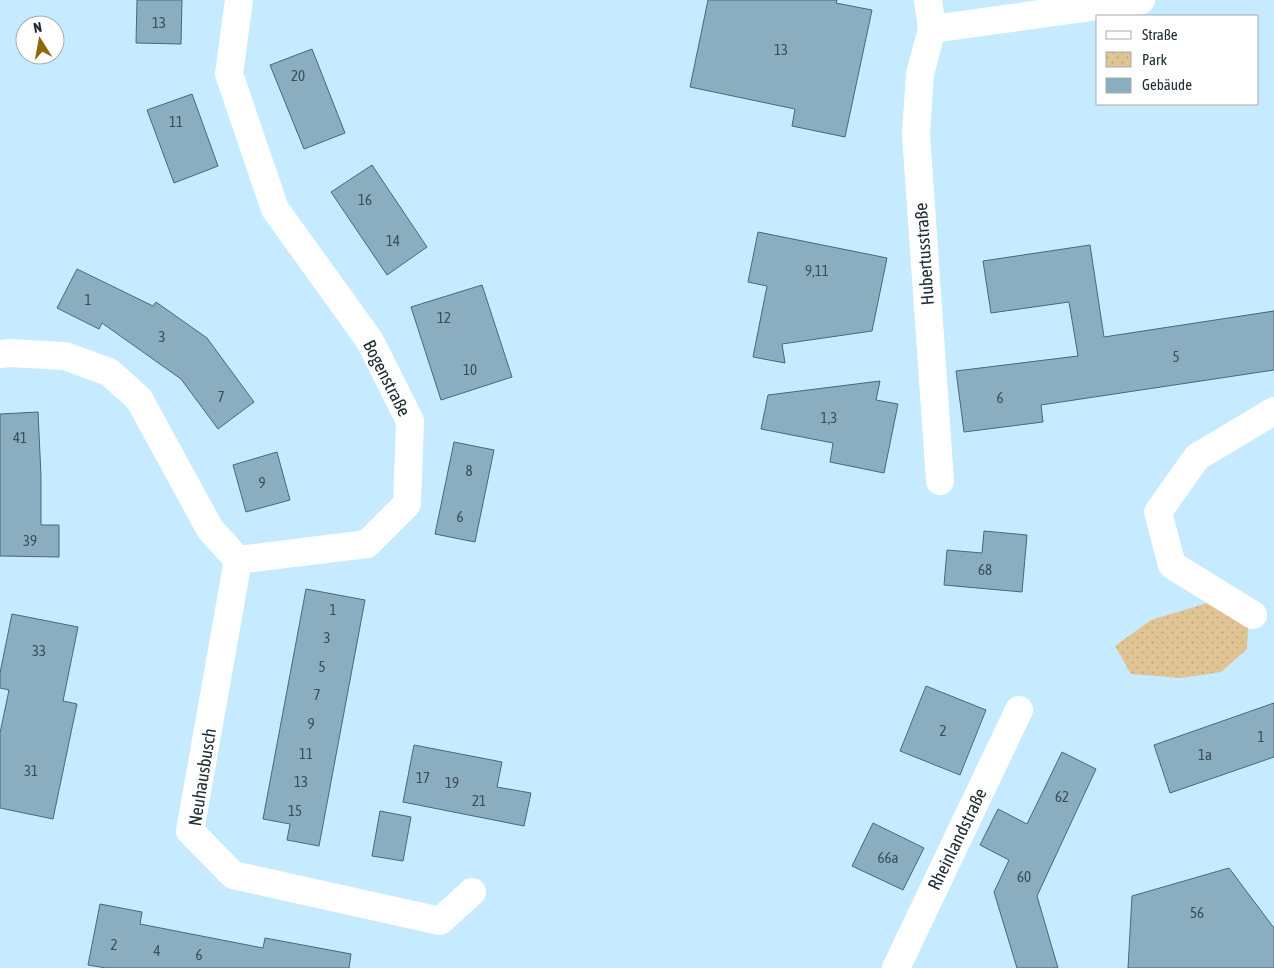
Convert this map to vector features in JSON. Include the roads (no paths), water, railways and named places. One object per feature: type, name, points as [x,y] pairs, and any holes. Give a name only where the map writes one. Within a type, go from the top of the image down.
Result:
[{"type":"street","name":"Bogenstraße","points":[[238,560],[367,544],[407,504],[410,421],[370,341],[275,209],[229,74],[239,0]]},
{"type":"street","name":"Hubertusstraße","points":[[928,0],[932,28],[920,74],[916,134],[940,481]]},
{"type":"street","points":[[932,28],[1141,0]]},
{"type":"street","points":[[0,354],[65,356],[109,372],[139,399],[210,529],[238,560]]},
{"type":"street","points":[[1253,615],[1172,565],[1158,512],[1197,457],[1274,411]]},
{"type":"street","name":"Neuhausbusch","points":[[238,560],[190,831],[233,875],[440,921],[472,892]]},
{"type":"street","name":"Rheinlandstraße","points":[[896,968],[1019,710]]}]
